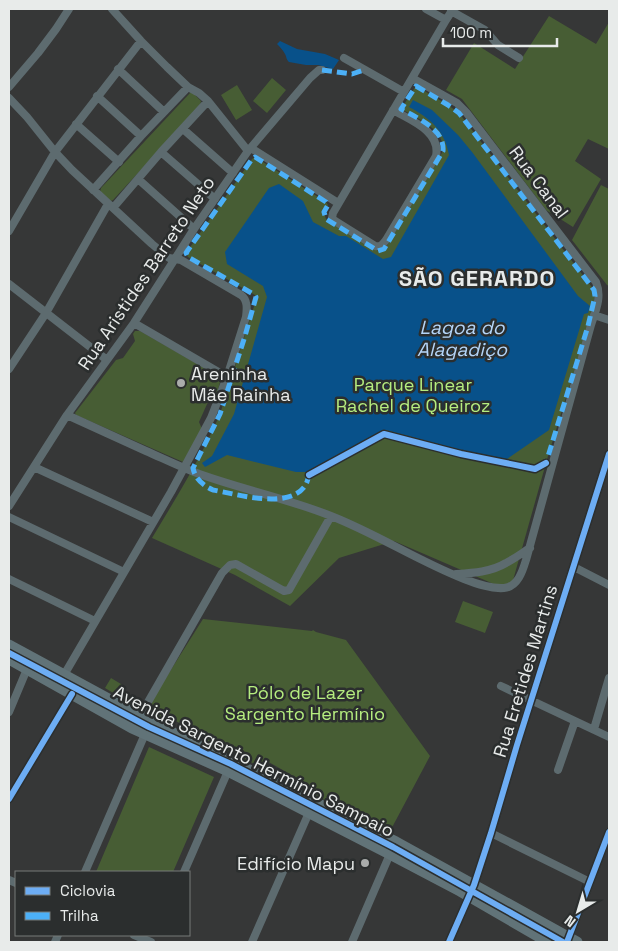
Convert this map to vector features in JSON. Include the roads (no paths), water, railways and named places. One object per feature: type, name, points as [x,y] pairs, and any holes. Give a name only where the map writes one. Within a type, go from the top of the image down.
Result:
[{"type":"main road","name":"Avenida Sargento Hermínio Sampaio","points":[[9,645],[140,716],[396,842],[571,941]]},
{"type":"main road","name":"Avenida Sargento Hermínio Sampaio","points":[[9,659],[117,720],[228,771],[390,854],[548,942]]},
{"type":"street","points":[[9,87],[38,53],[69,9]]},
{"type":"street","points":[[112,9],[140,40],[188,86],[208,101],[249,149],[338,203]]},
{"type":"street","points":[[426,9],[446,20]]},
{"type":"street","points":[[393,110],[420,125],[432,135],[437,150],[436,156],[382,245],[375,246],[333,219],[332,213],[452,10],[485,30],[498,45],[519,58]]},
{"type":"street","points":[[9,231],[55,152],[140,40]]},
{"type":"street","points":[[344,58],[404,92]]},
{"type":"street","points":[[118,69],[164,112]]},
{"type":"street","name":"Rua Aristides Barreto Neto","points":[[9,506],[67,415],[134,323],[194,229],[249,149],[310,78],[319,70],[322,70]]},
{"type":"street","name":"Rua Canal","points":[[67,415],[185,469],[331,516],[420,560],[484,586],[509,587],[516,582],[524,568],[530,548],[600,294],[596,282],[466,112],[457,103],[412,78]]},
{"type":"street","points":[[93,190],[188,86]]},
{"type":"street","points":[[97,96],[141,136]]},
{"type":"street","points":[[9,98],[72,170],[163,253],[169,258],[181,260],[244,297],[247,307],[246,317],[211,418],[185,469],[64,675]]},
{"type":"street","points":[[9,369],[46,313],[110,206],[138,179],[208,101]]},
{"type":"street","points":[[76,124],[120,162]]},
{"type":"street","points":[[183,129],[233,173]]},
{"type":"street","points":[[161,152],[215,199]]},
{"type":"street","points":[[138,179],[194,229]]},
{"type":"street","points":[[9,284],[107,360]]},
{"type":"street","points":[[594,315],[609,320]]},
{"type":"street","points":[[134,323],[226,377]]},
{"type":"street","name":"Rua Eretides Martins","points":[[449,942],[474,885],[491,834],[609,454]]},
{"type":"street","points":[[34,467],[153,522]]},
{"type":"street","points":[[140,716],[222,573],[230,565],[236,564],[287,592],[331,516]]},
{"type":"street","points":[[9,517],[124,572]]},
{"type":"street","points":[[452,574],[485,571],[504,564],[530,548]]},
{"type":"street","points":[[574,567],[609,582]]},
{"type":"street","points":[[9,579],[95,621]]},
{"type":"street","points":[[9,712],[27,669]]},
{"type":"street","points":[[594,729],[609,678]]},
{"type":"street","points":[[500,686],[609,737]]},
{"type":"street","points":[[9,799],[72,694]]},
{"type":"street","points":[[558,770],[575,721]]},
{"type":"street","points":[[85,871],[145,734]]},
{"type":"street","points":[[184,871],[228,771]]},
{"type":"street","points":[[252,942],[314,802]]},
{"type":"street","points":[[571,941],[609,832]]},
{"type":"street","points":[[491,834],[590,882]]},
{"type":"street","points":[[352,942],[390,854]]},
{"type":"street","points":[[137,936],[153,942]]},
{"type":"water","points":[[280,41],[297,49],[325,54],[339,60],[333,69],[318,65],[289,62],[277,44]]},
{"type":"water","name":"Lagoa do Alagadiço","points":[[413,100],[432,110],[458,135],[578,296],[590,306],[588,313],[584,314],[549,430],[507,459],[468,452],[386,430],[306,472],[296,472],[227,455],[205,467],[202,463],[212,456],[234,414],[267,297],[263,286],[227,264],[225,252],[269,188],[279,184],[303,201],[313,222],[339,236],[346,236],[383,259],[391,257],[449,155],[444,139],[435,126],[424,116],[409,107]]},
{"type":"place","name":"Areninha Mãe Rainha","points":[[181,383]]},
{"type":"place","name":"Edifício Mapu","points":[[365,863]]},
{"type":"district","name":"SÃO GERARDO","points":[[477,278]]},
{"type":"park label","name":"Parque Linear Rachel de Queiroz","points":[[413,394]]},
{"type":"park label","name":"Pólo de Lazer Sargento Hermínio","points":[[305,702]]}]
